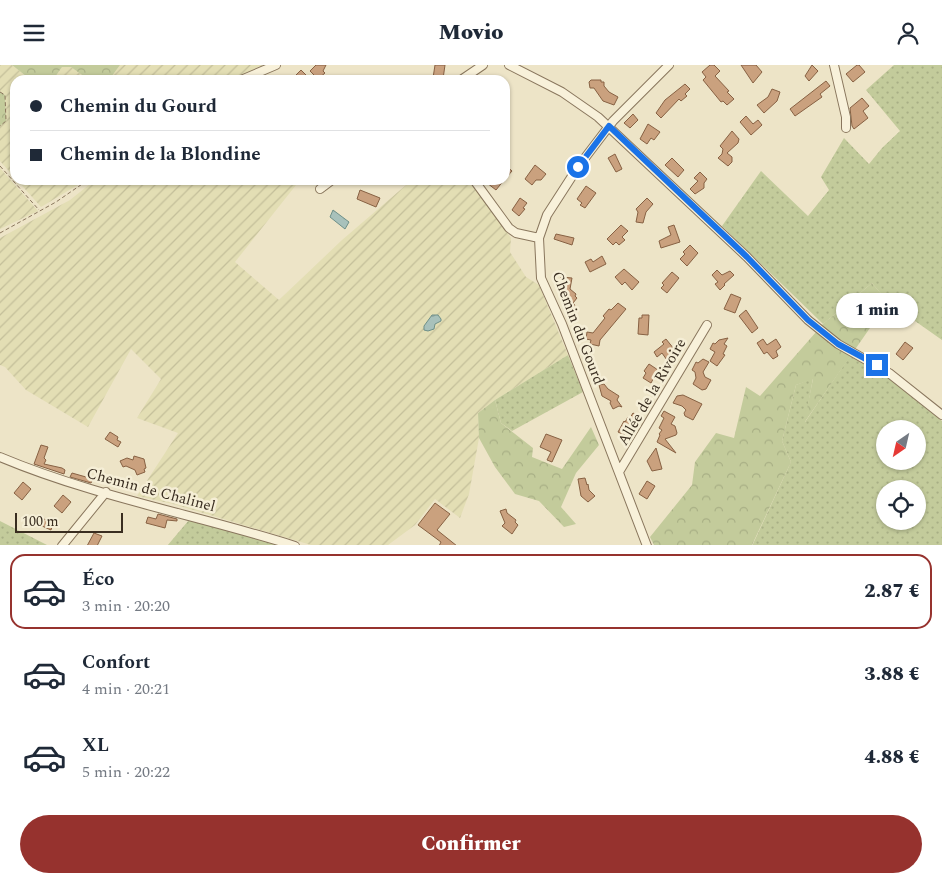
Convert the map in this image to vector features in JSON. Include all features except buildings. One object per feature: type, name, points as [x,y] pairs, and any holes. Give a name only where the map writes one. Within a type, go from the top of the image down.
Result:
[{"type":"street","points":[[253,75],[276,65]]},
{"type":"street","points":[[468,75],[483,65]]},
{"type":"street","points":[[509,65],[575,99],[609,126],[747,257],[808,320],[838,344],[889,373],[942,415]]},
{"type":"street","name":"Chemin du Gourd","points":[[647,545],[562,324],[541,278],[539,238],[546,215],[578,167],[609,126],[669,65]]},
{"type":"street","points":[[834,65],[846,117],[846,128]]},
{"type":"street","points":[[320,189],[325,185]]},
{"type":"street","points":[[478,185],[509,228],[516,233],[539,238]]},
{"type":"street","name":"Allée de la Rivoire","points":[[619,473],[707,325]]},
{"type":"street","name":"Chemin de Chalinel","points":[[0,457],[47,475],[295,545]]},
{"type":"street","points":[[62,545],[106,492]]},
{"type":"path","points":[[0,92],[5,95],[6,121],[0,126]]},
{"type":"path","points":[[0,166],[10,177]]},
{"type":"path","points":[[17,185],[40,211]]},
{"type":"path","points":[[0,233],[40,211],[80,185]]},
{"type":"shaded area","points":[[0,65],[12,65],[25,75],[10,75],[10,172],[0,161],[0,126],[6,121],[5,95],[0,92]]},
{"type":"shaded area","points":[[120,65],[263,65],[242,75],[113,75]]},
{"type":"shaded area","points":[[62,67],[71,67],[82,75],[56,75]]},
{"type":"shaded area","points":[[0,168],[10,179],[10,185],[15,185],[38,211],[0,229]]},
{"type":"shaded area","points":[[21,185],[78,185],[41,207]]},
{"type":"shaded area","points":[[89,185],[296,185],[235,262],[279,300],[342,240],[406,185],[474,185],[511,238],[510,252],[526,277],[539,285],[568,355],[495,400],[478,413],[479,438],[469,494],[460,518],[435,499],[415,525],[388,545],[311,545],[173,504],[137,496],[178,433],[137,418],[161,379],[131,349],[88,427],[26,390],[5,367],[0,365],[0,238],[70,200]]},
{"type":"green space","points":[[12,65],[120,65],[113,75],[82,75],[71,67],[62,67],[56,75],[25,75]]},
{"type":"green space","points":[[894,65],[942,65],[942,340],[888,302],[872,283],[823,324],[722,226],[761,171],[808,216],[829,190],[821,177],[844,138],[869,164],[900,131],[866,90]]},
{"type":"green space","points":[[0,92],[5,95],[6,121],[0,126]]},
{"type":"green space","points":[[872,283],[888,302],[804,423],[813,379],[796,385],[782,441],[791,462],[752,545],[654,545],[650,537],[692,485],[695,462],[716,433],[734,438],[746,387],[760,396],[823,324]]},
{"type":"green space","points":[[568,355],[583,392],[512,431],[501,423],[495,400]]},
{"type":"green space","points":[[850,356],[887,377],[942,421],[942,545],[752,545],[791,462],[782,441],[796,385],[813,378],[805,422]]},
{"type":"green space","points":[[495,400],[501,423],[533,448],[532,457],[562,469],[591,427],[599,445],[576,473],[561,507],[576,524],[564,527],[539,501],[515,494],[495,467],[479,438],[478,413]]},
{"type":"green space","points":[[189,520],[282,545],[168,545]]},
{"type":"green space","points":[[0,521],[47,545],[0,545]]},
{"type":"water","points":[[333,210],[349,222],[345,229],[330,217]]},
{"type":"water","points":[[432,315],[438,315],[441,321],[435,324],[434,329],[424,330],[424,326]]},
{"type":"route","points":[[578,167],[609,126],[747,257],[808,320],[838,344],[877,365]]}]
